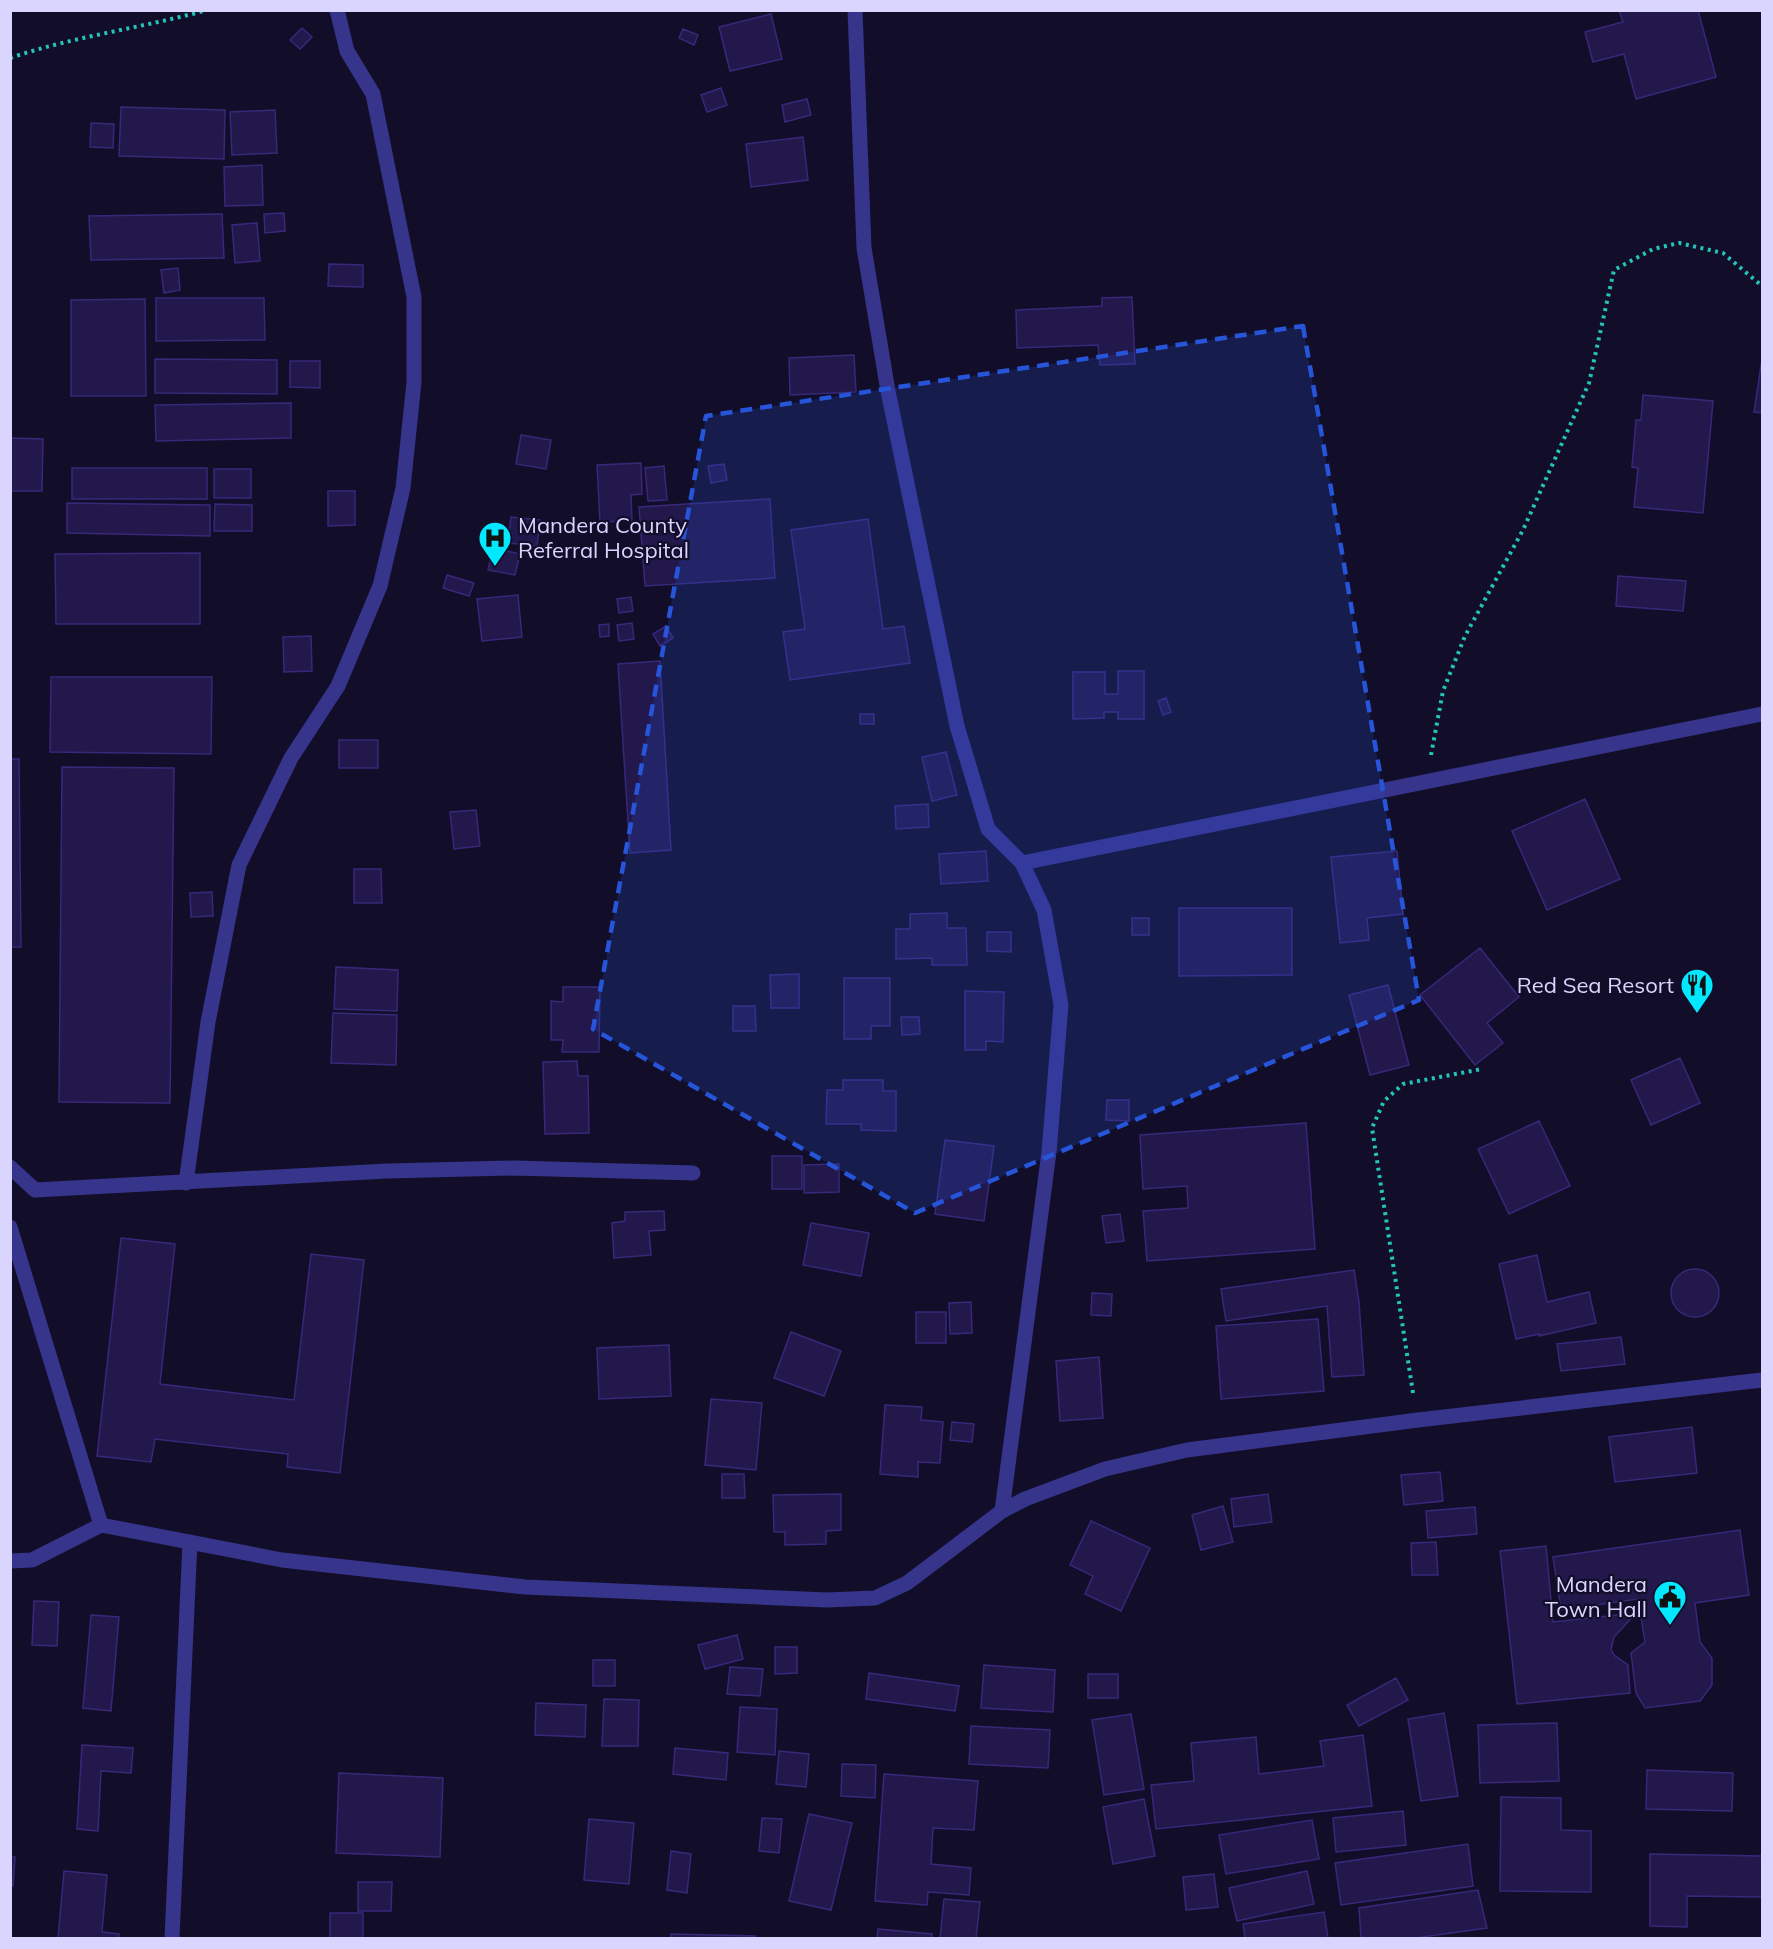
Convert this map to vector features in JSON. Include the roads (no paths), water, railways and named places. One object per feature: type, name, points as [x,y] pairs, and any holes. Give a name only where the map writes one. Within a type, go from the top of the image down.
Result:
[{"type":"street","points":[[186,1183],[208,1022],[239,865],[291,758],[338,686],[380,586],[403,488],[414,382],[414,297],[373,94],[347,51],[337,10]]},
{"type":"street","points":[[855,10],[864,248],[888,392],[957,726],[988,829],[1022,863],[1044,910],[1061,1005],[1049,1152],[1002,1511]]},
{"type":"street","points":[[1022,863],[1762,714]]},
{"type":"street","points":[[10,1167],[35,1190],[387,1171],[515,1168],[693,1173]]},
{"type":"street","points":[[10,1227],[101,1525]]},
{"type":"street","points":[[10,1561],[32,1560],[101,1525],[282,1560],[525,1587],[827,1600],[874,1598],[907,1583],[1002,1511],[1025,1499],[1105,1469],[1187,1450],[1418,1420],[1762,1380]]},
{"type":"street","points":[[172,1938],[190,1542]]},
{"type":"place","name":"Mandera County Referral Hospital","points":[[495,567]]},
{"type":"place","name":"Red Sea Resort","points":[[1697,1014]]},
{"type":"place","name":"Mandera Town Hall","points":[[1670,1626]]}]
